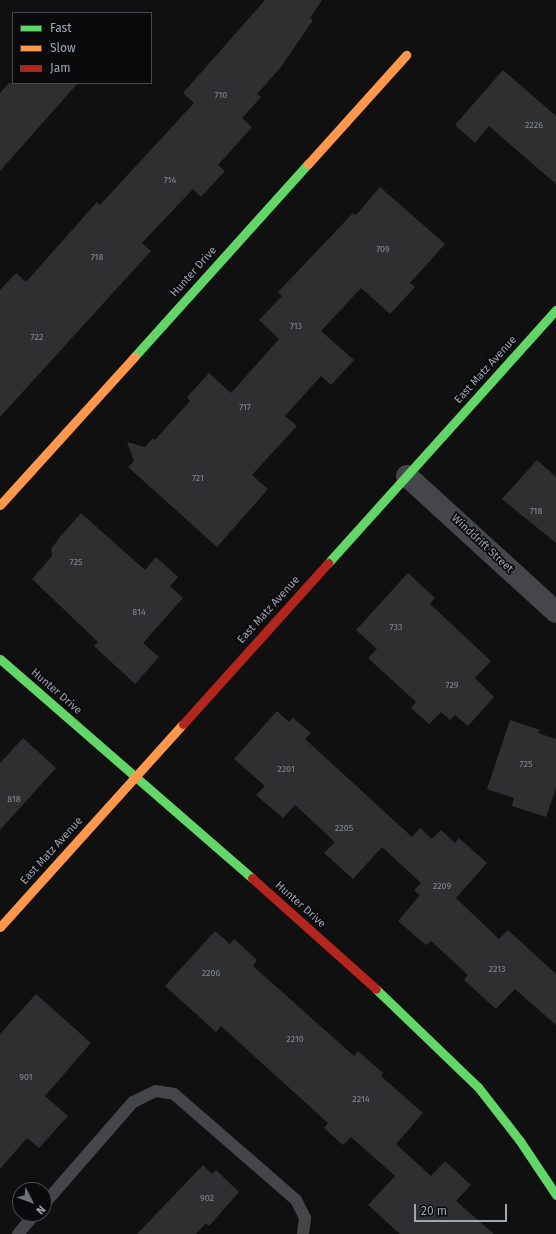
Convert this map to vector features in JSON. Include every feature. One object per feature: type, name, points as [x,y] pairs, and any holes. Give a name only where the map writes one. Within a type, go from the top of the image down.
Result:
[{"type":"street","name":"Hunter Drive","points":[[0,505],[406,55]]},
{"type":"street","name":"East Matz Avenue","points":[[0,927],[556,310]]},
{"type":"street","name":"Winddrift Street","points":[[407,476],[556,612]]},
{"type":"street","name":"Hunter Drive","points":[[0,659],[394,1005],[478,1088],[520,1142],[556,1195]]},
{"type":"lane","points":[[52,1195],[133,1102],[156,1091],[174,1094],[296,1200],[305,1218],[303,1234]]},
{"type":"lane","points":[[18,1234],[28,1222]]},
{"type":"building","points":[[265,0],[322,0],[310,18],[313,20],[281,67],[257,94],[261,97],[242,118],[252,127],[218,165],[225,171],[201,197],[193,189],[142,243],[151,251],[0,417],[0,290],[16,273],[26,282],[97,202],[100,205],[194,103],[183,93]]},
{"type":"building","points":[[503,70],[556,116],[556,184],[489,126],[475,143],[455,125]]},
{"type":"building","points":[[9,83],[77,84],[0,171],[0,93]]},
{"type":"building","points":[[380,187],[445,244],[410,283],[415,287],[390,314],[361,288],[321,331],[354,360],[331,385],[321,376],[285,416],[297,426],[252,475],[268,489],[217,547],[128,467],[134,461],[127,442],[145,447],[153,438],[155,440],[190,401],[187,397],[209,373],[231,393],[279,339],[259,320],[282,296],[278,292],[353,213],[356,215]]},
{"type":"building","points":[[537,460],[556,477],[556,543],[502,499]]},
{"type":"building","points":[[81,513],[145,570],[156,557],[178,577],[170,586],[183,598],[143,643],[159,657],[135,684],[94,646],[98,642],[32,579],[52,556],[51,549]]},
{"type":"building","points":[[408,573],[435,598],[430,604],[491,661],[475,678],[494,697],[468,726],[455,715],[450,720],[441,712],[429,724],[411,708],[416,702],[368,658],[377,649],[356,630]]},
{"type":"building","points":[[277,711],[289,722],[293,718],[311,733],[305,739],[412,837],[420,828],[432,839],[441,830],[455,843],[459,838],[487,863],[456,898],[499,939],[508,930],[556,974],[556,1025],[515,989],[496,1009],[464,980],[468,975],[431,941],[426,945],[398,921],[420,895],[414,890],[421,883],[382,847],[353,879],[324,853],[335,842],[295,805],[283,818],[256,795],[265,786],[234,759]]},
{"type":"building","points":[[510,720],[540,730],[538,733],[556,739],[556,788],[546,817],[512,806],[514,798],[487,789]]},
{"type":"building","points":[[23,738],[56,768],[0,830],[0,763]]},
{"type":"building","points":[[215,931],[230,944],[234,939],[257,960],[253,966],[354,1056],[358,1051],[383,1073],[381,1076],[423,1113],[396,1144],[431,1176],[445,1161],[471,1185],[456,1201],[494,1234],[400,1234],[368,1205],[395,1176],[351,1137],[343,1145],[324,1128],[328,1123],[221,1026],[216,1032],[165,986]]},
{"type":"building","points":[[36,994],[91,1043],[45,1096],[68,1116],[39,1148],[27,1138],[0,1169],[0,1034]]},
{"type":"building","points":[[203,1165],[212,1174],[216,1170],[239,1192],[209,1226],[206,1223],[196,1234],[137,1234]]},
{"type":"traffic: fast","points":[[134,357],[308,164]]},
{"type":"traffic: fast","points":[[328,563],[556,310]]},
{"type":"traffic: fast","points":[[0,659],[252,878]]},
{"type":"traffic: fast","points":[[376,989],[478,1087],[520,1141],[556,1195]]},
{"type":"traffic: slow","points":[[308,164],[406,55]]},
{"type":"traffic: slow","points":[[0,505],[134,357]]},
{"type":"traffic: slow","points":[[0,927],[183,724]]},
{"type":"traffic: jam","points":[[183,724],[328,563]]},
{"type":"traffic: jam","points":[[252,878],[376,989]]}]
